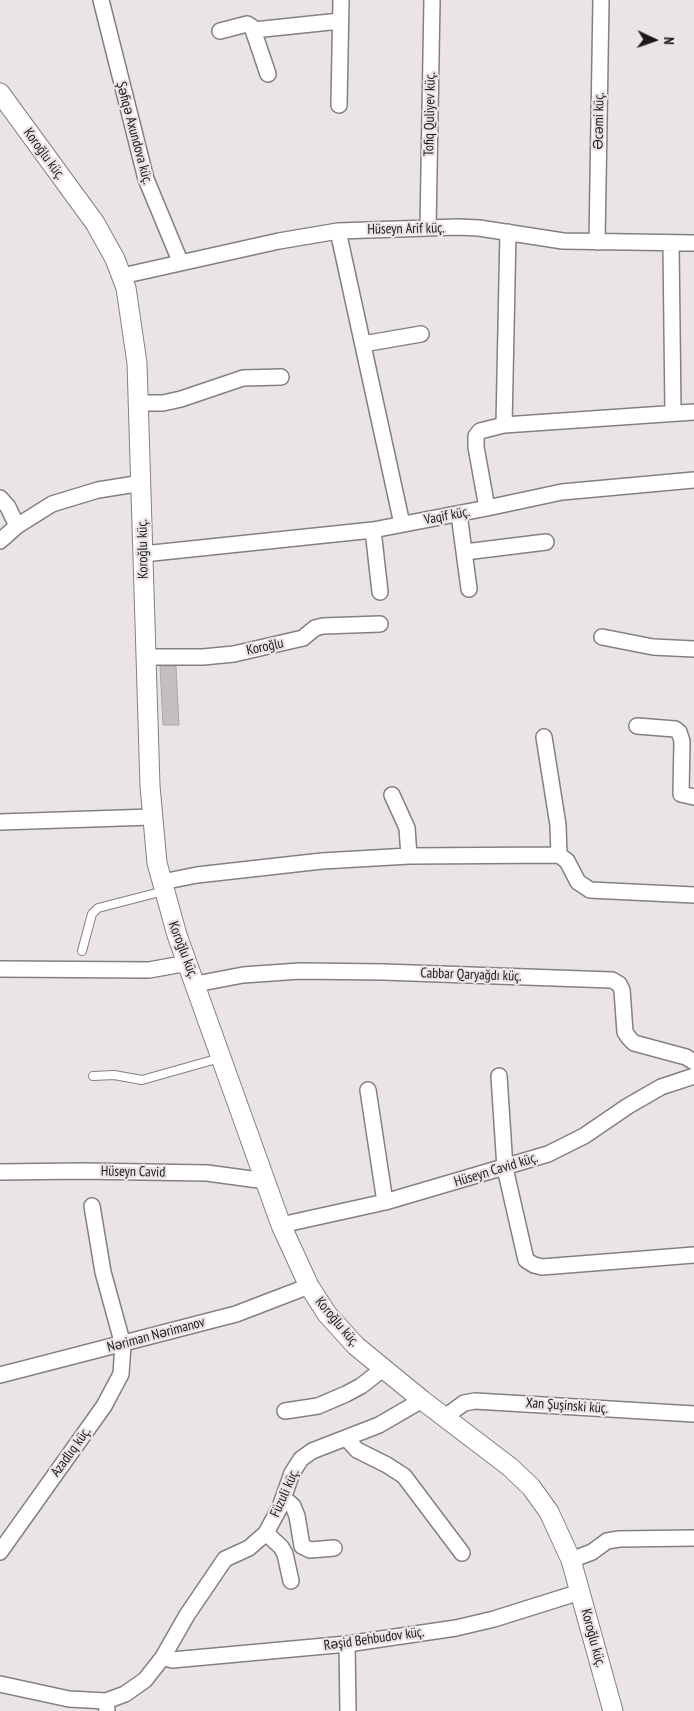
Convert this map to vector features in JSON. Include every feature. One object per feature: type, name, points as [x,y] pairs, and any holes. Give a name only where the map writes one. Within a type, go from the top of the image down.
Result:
[{"type":"street","name":"Şəfiqə Axundova küç.","points":[[101,0],[146,180],[180,261]]},
{"type":"street","points":[[339,105],[341,0]]},
{"type":"street","name":"Tofiq Quliyev küç.","points":[[428,228],[432,0]]},
{"type":"street","name":"Əcəmi küç.","points":[[597,242],[601,0]]},
{"type":"street","points":[[254,30],[340,21]]},
{"type":"street","points":[[220,31],[247,24],[254,30],[268,74]]},
{"type":"street","name":"Koroğlu küç.","points":[[3,101],[95,224],[109,247],[122,276],[133,323],[139,403],[145,657],[152,817],[163,887],[281,1225],[309,1286],[327,1314],[356,1346],[422,1400],[510,1467],[531,1487],[549,1512],[571,1560],[613,1711]]},
{"type":"street","name":"Hüseyn Arif küç.","points":[[122,276],[180,261],[338,231],[479,228],[563,242],[694,243]]},
{"type":"street","points":[[338,231],[402,524]]},
{"type":"street","points":[[504,425],[508,232]]},
{"type":"street","points":[[671,244],[673,413]]},
{"type":"street","points":[[363,344],[421,334]]},
{"type":"street","points":[[139,403],[181,399],[243,378],[281,377]]},
{"type":"street","name":"Vaqif küç.","points":[[144,554],[373,530],[487,508],[476,447],[476,436],[480,431],[504,425],[694,412]]},
{"type":"street","points":[[487,508],[562,492],[694,480]]},
{"type":"street","points":[[0,541],[17,526],[52,504],[74,496],[142,483]]},
{"type":"street","points":[[0,498],[8,507],[17,526]]},
{"type":"street","points":[[459,514],[469,589]]},
{"type":"street","points":[[373,530],[380,592]]},
{"type":"street","points":[[465,552],[546,542]]},
{"type":"street","name":"Koroğlu","points":[[145,657],[203,657],[234,654],[303,638],[315,628],[323,626],[380,624]]},
{"type":"street","points":[[602,637],[653,647],[694,649]]},
{"type":"street","points":[[637,726],[675,729],[679,732],[682,741],[681,794],[694,797]]},
{"type":"street","points":[[544,737],[558,825],[559,855]]},
{"type":"street","points":[[392,795],[407,828],[409,856]]},
{"type":"street","points":[[0,822],[152,817]]},
{"type":"street","points":[[163,887],[196,875],[244,869],[409,856],[559,855],[567,861],[578,882],[590,890],[694,894]]},
{"type":"street","points":[[0,969],[149,970],[188,963]]},
{"type":"street","name":"Cabbar Qaryağdı küç.","points":[[196,984],[243,976],[300,972],[383,972],[612,980],[619,984],[622,990],[625,1032],[629,1038],[634,1043],[686,1057],[694,1062]]},
{"type":"street","points":[[499,1076],[505,1168],[526,1260],[542,1267],[694,1256]]},
{"type":"street","name":"Hüseyn Cavid küç.","points":[[281,1225],[385,1202],[548,1154],[584,1136],[628,1106],[661,1087],[694,1076]]},
{"type":"street","points":[[368,1090],[385,1202]]},
{"type":"street","name":"Hüseyn Cavid","points":[[0,1172],[207,1173],[266,1181]]},
{"type":"street","name":"Azadlıq küç.","points":[[0,1552],[104,1406],[121,1374],[123,1345],[103,1272],[92,1206]]},
{"type":"street","name":"Nəriman Nərimanov","points":[[0,1373],[123,1345],[236,1314],[309,1286]]},
{"type":"street","points":[[285,1411],[318,1406],[346,1394],[361,1386],[383,1369]]},
{"type":"street","name":"Füzuli küç.","points":[[107,1706],[145,1680],[163,1657],[187,1615],[225,1559],[249,1548],[266,1533],[284,1498],[292,1473],[301,1459],[312,1451],[379,1425],[422,1400]]},
{"type":"street","name":"Xan Şuşinski küç.","points":[[445,1417],[464,1404],[475,1401],[694,1414]]},
{"type":"street","points":[[346,1438],[357,1450],[404,1476],[462,1553]]},
{"type":"street","points":[[284,1498],[293,1506],[295,1511],[302,1546],[310,1550],[334,1548]]},
{"type":"street","points":[[266,1533],[286,1554],[291,1581]]},
{"type":"street","points":[[571,1560],[592,1552],[607,1541],[618,1539],[694,1538]]},
{"type":"street","name":"Rəşid Behbudov küç.","points":[[163,1657],[172,1660],[347,1644],[470,1625],[580,1592]]},
{"type":"street","points":[[347,1644],[348,1711]]},
{"type":"street","points":[[0,1684],[107,1706]]},
{"type":"lane","points":[[82,951],[92,914],[98,908],[163,887]]},
{"type":"lane","points":[[93,1076],[114,1075],[142,1080],[222,1057]]},
{"type":"building","points":[[160,666],[176,666],[179,725],[163,725]]}]
